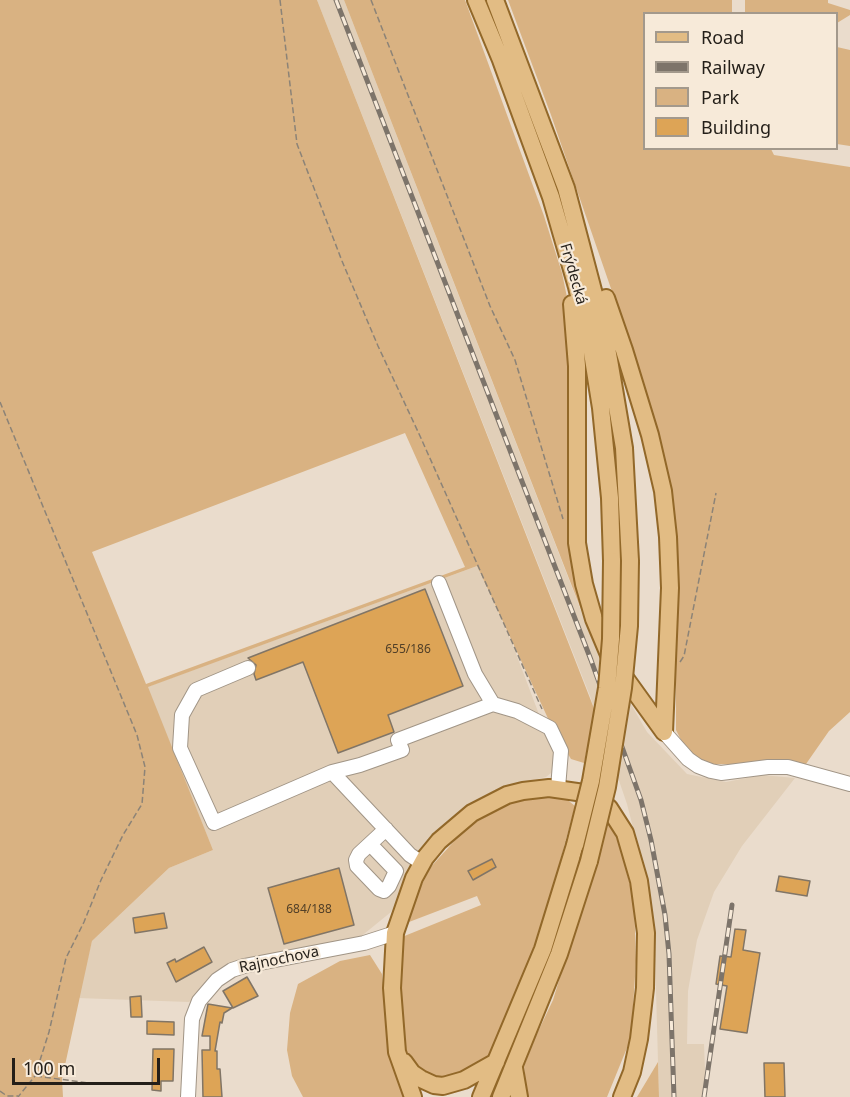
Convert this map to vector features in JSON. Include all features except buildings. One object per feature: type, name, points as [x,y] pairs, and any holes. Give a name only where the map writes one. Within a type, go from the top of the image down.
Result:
[{"type":"main road","name":"Frýdecká","points":[[477,0],[550,197],[590,340],[601,408],[610,498],[612,561],[607,688],[593,771],[575,845],[543,949],[481,1097]]},
{"type":"main road","name":"Frýdecká","points":[[495,0],[566,188],[593,285],[612,364],[624,448],[630,561],[629,626],[623,688],[607,787],[589,861],[559,954],[501,1097]]},
{"type":"main road","points":[[566,188],[624,350],[660,473],[668,537],[670,588],[664,732]]},
{"type":"main road","points":[[550,197],[574,314],[577,366],[576,521],[578,554],[590,607],[607,651],[664,732]]},
{"type":"main road","points":[[412,1097],[397,1052],[392,1000],[395,933],[408,891],[422,863],[449,831],[482,807],[518,792],[558,788],[591,796],[609,808],[625,833],[639,881],[646,933],[644,998],[633,1064],[622,1097]]},
{"type":"main road","points":[[397,1052],[417,1077],[439,1086],[464,1080],[496,1062]]},
{"type":"main road","points":[[514,1065],[519,1097]]},
{"type":"street","points":[[439,583],[475,674],[492,704]]},
{"type":"street","points":[[248,668],[196,690],[182,715],[180,748],[214,823],[332,772],[402,750],[398,740],[492,704],[537,719],[550,728],[561,751],[558,788]]},
{"type":"street","points":[[664,732],[688,759],[711,771],[721,773],[788,767],[850,784]]},
{"type":"street","points":[[332,772],[410,855],[422,863]]},
{"type":"street","points":[[370,844],[386,830]]},
{"type":"street","name":"Rajnochova","points":[[189,1097],[192,1019],[199,1001],[217,980],[231,970],[244,966],[364,944],[395,933]]},
{"type":"path","points":[[280,0],[297,144],[378,346],[550,728]]},
{"type":"path","points":[[371,0],[463,240],[515,360],[563,521]]},
{"type":"path","points":[[0,402],[137,735],[145,767],[141,804],[101,880],[66,958],[49,1032],[35,1076],[19,1096],[7,1096],[0,1091]]},
{"type":"path","points":[[678,665],[684,656],[716,493]]},
{"type":"path","points":[[35,1076],[96,1084]]},
{"type":"shaded area","points":[[317,0],[344,0],[599,657],[647,732],[687,774],[726,782],[762,775],[795,778],[742,846],[714,892],[697,940],[688,991],[687,1044],[704,1044],[706,1097],[659,1097],[655,955],[651,917],[627,804],[590,696]]},
{"type":"shaded area","points":[[477,566],[512,643],[557,762],[551,773],[546,777],[517,784],[449,822],[425,844],[391,912],[359,938],[244,967],[189,1002],[78,998],[92,941],[169,868],[213,850],[147,687]]},
{"type":"green space","points":[[0,0],[317,0],[595,711],[584,763],[571,759],[552,727],[477,566],[148,687],[213,850],[169,868],[92,941],[62,1079],[63,1097],[0,1097]],"holes":[[[405,433],[465,567],[146,684],[92,552]]]},
{"type":"green space","points":[[344,0],[465,0],[544,216],[562,273],[570,312],[576,582],[582,612]]},
{"type":"green space","points":[[508,0],[732,0],[732,12],[643,12],[643,150],[772,150],[774,155],[850,167],[850,712],[829,731],[806,764],[709,764],[687,752],[676,730],[676,582],[626,332],[551,115]]},
{"type":"green space","points":[[745,0],[828,0],[828,3],[850,10],[850,15],[838,22],[838,12],[745,12]]},
{"type":"green space","points":[[838,47],[850,50],[850,146],[838,144]]},
{"type":"green space","points":[[559,793],[575,806],[542,929],[495,1046],[488,1058],[457,1077],[432,1079],[406,1058],[398,990],[402,937],[481,905],[477,896],[409,922],[418,893],[429,869],[467,827],[527,794]]},
{"type":"green space","points":[[608,821],[620,846],[634,901],[636,961],[631,1038],[607,1097],[528,1097],[524,1066],[553,1000]]},
{"type":"green space","points":[[370,955],[382,974],[389,1054],[404,1097],[303,1097],[292,1076],[287,1050],[290,1013],[298,984],[340,961]]},
{"type":"green space","points":[[658,1062],[659,1097],[637,1097]]},
{"type":"railway","points":[[336,0],[591,660],[641,800],[665,915],[669,954],[674,1097]]},
{"type":"railway","points":[[704,1097],[732,905]]}]
